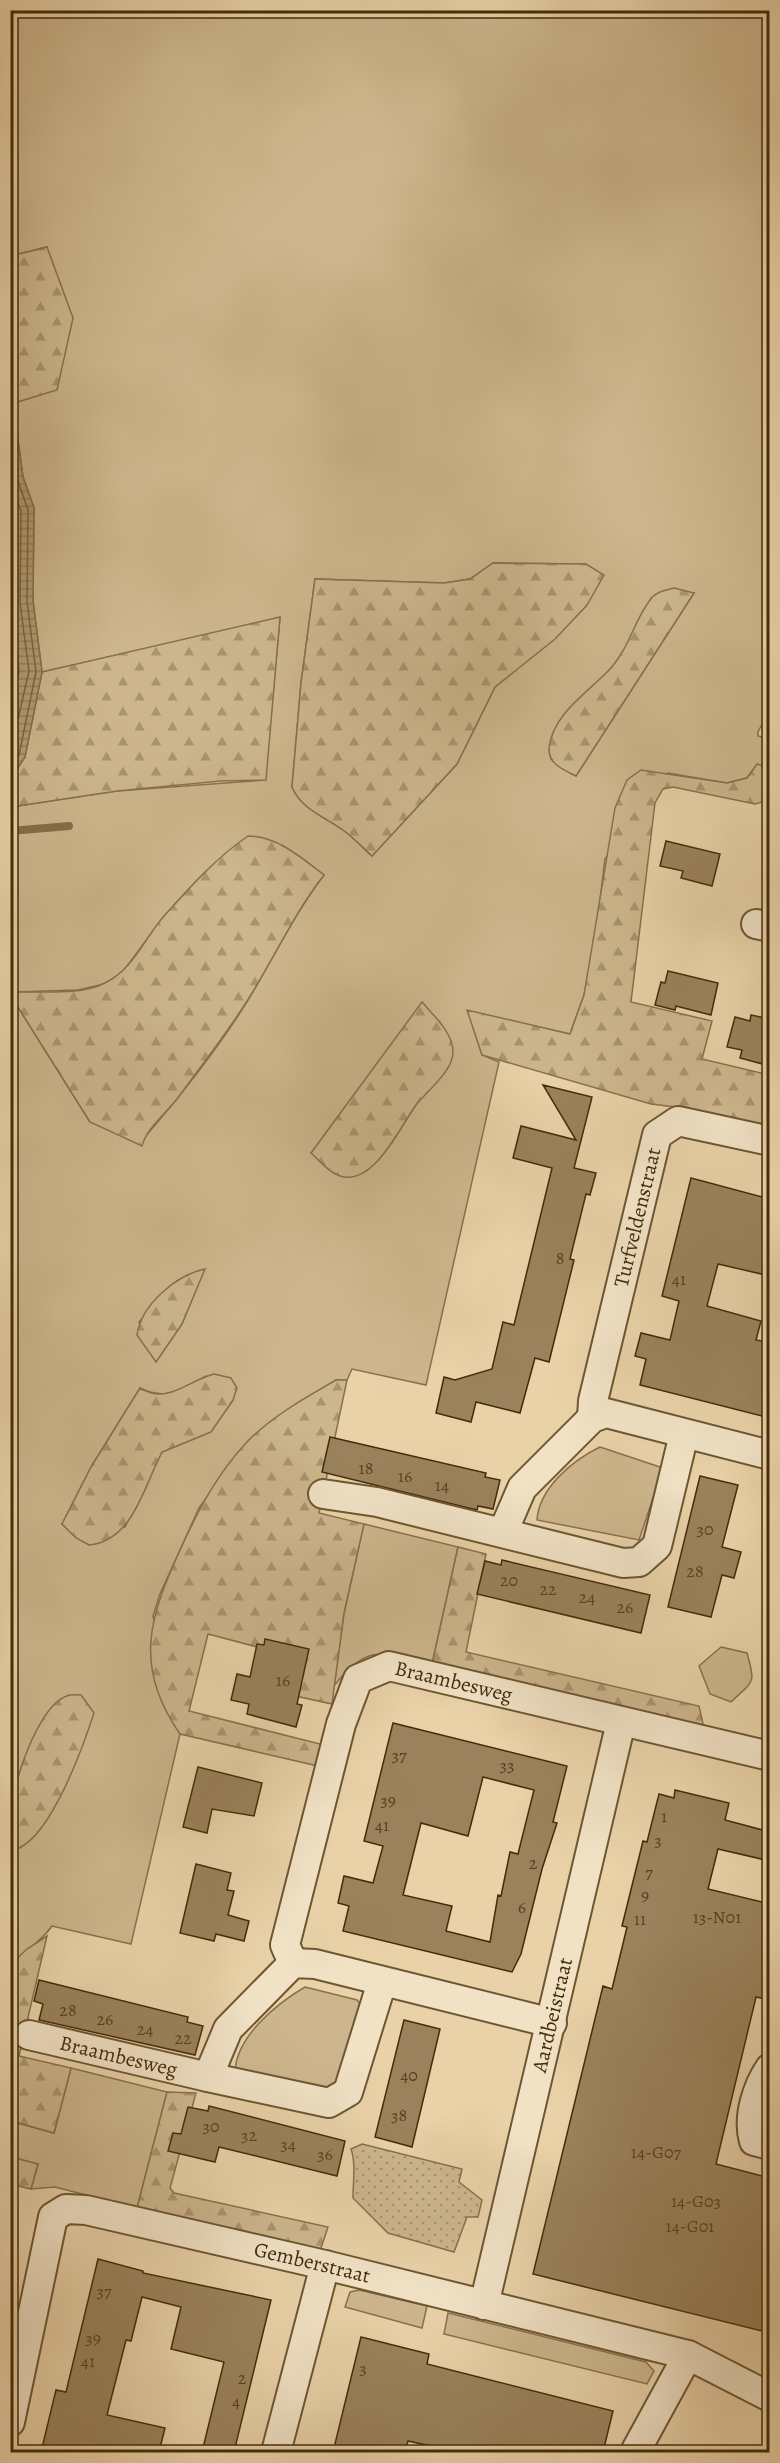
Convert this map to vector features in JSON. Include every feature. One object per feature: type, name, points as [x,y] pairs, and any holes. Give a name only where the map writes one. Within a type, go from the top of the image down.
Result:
[{"type":"street","name":"Turfveldenstraat","points":[[592,1418],[593,1401],[657,1136],[678,1121],[770,1141]]},
{"type":"street","points":[[503,1532],[522,1488],[592,1418],[606,1413],[770,1455]]},
{"type":"street","points":[[324,1494],[377,1502],[623,1563],[639,1562],[657,1546],[684,1434]]},
{"type":"street","name":"Braambesweg","points":[[293,1963],[285,1945],[341,1724],[358,1678],[389,1666],[770,1756]]},
{"type":"street","name":"Aardbeistraat","points":[[484,2305],[621,1722]]},
{"type":"street","points":[[208,2077],[228,2029],[293,1963],[315,1964],[552,2023]]},
{"type":"street","name":"Braambesweg","points":[[29,2035],[329,2103],[348,2092],[382,1982]]},
{"type":"street","points":[[770,2068],[760,2082],[751,2130],[754,2141],[770,2145]]},
{"type":"street","name":"Gemberstraat","points":[[10,2422],[53,2217],[66,2209],[86,2210],[325,2265],[688,2355],[770,2397]]},
{"type":"street","points":[[276,2452],[325,2265]]},
{"type":"street","points":[[635,2452],[688,2355]]},
{"type":"green space","points":[[11,11],[769,11],[770,709],[758,736],[769,739],[769,768],[757,765],[747,778],[727,783],[668,773],[605,859],[596,932],[584,995],[570,1034],[468,1011],[482,1055],[499,1062],[426,1385],[352,1369],[347,1380],[336,1380],[297,1403],[248,1441],[199,1508],[160,1594],[153,1616],[180,1734],[131,1944],[52,1926],[11,1965],[11,1842],[19,1848],[35,1835],[67,1696],[55,1706],[38,1731],[25,1760],[11,1805],[11,996],[11,807],[117,791],[265,780],[280,618],[42,672],[33,601],[34,508],[23,477],[16,425],[11,425],[11,404],[57,389],[47,247],[11,256]],"holes":[[[493,563],[586,564],[587,605],[555,638],[495,687],[457,764],[372,856],[347,833],[308,807],[296,795],[292,787],[301,683],[315,579],[444,583],[470,579]],[[694,593],[576,776],[551,759],[554,731],[561,719],[603,677],[624,651],[651,598]],[[282,845],[324,875],[295,918],[253,992],[215,1049],[144,1138],[90,1122],[11,996],[14,992],[78,990],[104,984],[122,973],[164,916],[216,863]],[[440,1021],[415,1106],[391,1144]],[[204,1270],[182,1324],[156,1362],[139,1322],[177,1281]],[[206,1376],[233,1400],[211,1432],[162,1452],[125,1527],[62,1524],[91,1467],[140,1388],[149,1392],[166,1394],[189,1386]]]},
{"type":"green space","points":[[47,247],[73,318],[57,390],[11,404],[11,256]]},
{"type":"green space","points":[[493,563],[586,564],[604,575],[587,605],[555,639],[495,687],[457,764],[372,856],[347,833],[308,807],[296,795],[292,787],[301,683],[315,579],[444,583],[470,579]]},
{"type":"green space","points":[[674,588],[694,593],[576,776],[562,769],[549,754],[552,735],[557,724],[573,704],[617,660],[652,597]]},
{"type":"green space","points":[[280,617],[266,780],[221,781],[117,791],[11,807],[11,778],[25,757],[42,672]]},
{"type":"green space","points":[[757,764],[769,768],[769,800],[755,804],[673,787],[663,789],[655,803],[631,1002],[712,1021],[702,1059],[769,1075],[769,1129],[675,1107],[651,1104],[482,1055],[467,1010],[570,1034],[584,995],[615,808],[627,780],[641,770],[727,783],[747,778]]},
{"type":"green space","points":[[248,836],[279,844],[324,875],[295,918],[235,1020],[177,1099],[152,1127],[142,1146],[90,1122],[11,996],[14,992],[84,990],[115,977],[131,962],[165,915],[194,883],[225,853]]},
{"type":"green space","points":[[422,1002],[450,1038],[453,1052],[449,1066],[416,1105],[394,1140],[375,1164],[352,1177],[340,1176],[328,1169],[311,1153]]},
{"type":"green space","points":[[205,1269],[182,1324],[156,1362],[137,1335],[145,1313],[172,1285],[194,1272]]},
{"type":"green space","points":[[214,1374],[231,1378],[237,1388],[233,1400],[211,1432],[162,1452],[135,1510],[116,1534],[104,1541],[89,1545],[76,1538],[62,1524],[91,1467],[140,1388],[150,1393],[169,1393]]},
{"type":"green space","points":[[336,1380],[347,1380],[319,1513],[364,1524],[344,1613],[332,1704],[282,1693],[265,1649],[208,1634],[189,1711],[324,1745],[318,1766],[180,1734],[165,1709],[156,1685],[151,1662],[151,1640],[161,1595],[188,1532],[218,1479],[247,1442],[278,1416]]},
{"type":"green space","points":[[600,1447],[663,1468],[639,1540],[537,1520],[544,1497],[559,1476],[579,1459]]},
{"type":"green space","points":[[364,1524],[458,1547],[432,1664],[377,1654],[357,1662],[334,1686],[344,1613]]},
{"type":"green space","points":[[458,1547],[486,1554],[466,1652],[699,1706],[704,1728],[432,1664]]},
{"type":"green space","points":[[721,1647],[747,1653],[752,1671],[749,1685],[731,1702],[710,1694],[699,1666]]},
{"type":"green space","points":[[69,1695],[81,1695],[94,1713],[65,1788],[43,1825],[31,1839],[19,1848],[12,1845],[11,1810],[15,1787],[32,1740],[43,1719],[55,1704]]},
{"type":"green space","points":[[47,1936],[19,2056],[71,2068],[54,2133],[11,2121],[10,1965],[27,1949]]},
{"type":"green space","points":[[305,1987],[357,2000],[363,2008],[335,2090],[235,2072],[242,2046],[259,2023],[270,2012]]},
{"type":"green space","points":[[71,2068],[167,2092],[137,2208],[55,2187],[31,2189],[38,2164],[11,2157],[10,2121],[54,2133]]},
{"type":"green space","points":[[167,2092],[196,2093],[170,2188],[174,2193],[328,2227],[320,2251],[137,2208]]},
{"type":"green space","points":[[362,2144],[462,2169],[459,2182],[482,2200],[478,2217],[467,2217],[454,2252],[388,2233],[353,2198],[354,2166],[351,2149]]},
{"type":"green space","points":[[11,2157],[38,2164],[31,2189],[11,2184]]},
{"type":"green space","points":[[359,2290],[427,2306],[422,2328],[345,2307],[350,2292]]},
{"type":"green space","points":[[448,2313],[646,2362],[654,2371],[647,2384],[444,2334]]},
{"type":"water","points":[[10,425],[16,425],[23,477],[34,508],[33,601],[42,672],[25,757],[11,778]]},
{"type":"building","points":[[666,841],[720,854],[712,886],[681,878],[683,871],[660,866]]},
{"type":"building","points":[[668,971],[718,983],[711,1015],[676,1006],[675,1010],[655,1005],[661,982],[665,983]]},
{"type":"building","points":[[751,1015],[770,1019],[770,1066],[740,1058],[742,1050],[727,1047],[735,1017],[750,1021]]},
{"type":"building","points":[[543,1085],[592,1097],[574,1168],[596,1173],[590,1195],[586,1194],[570,1259],[574,1260],[549,1362],[535,1358],[520,1413],[476,1402],[471,1422],[436,1413],[444,1377],[455,1380],[492,1369],[503,1322],[514,1325],[552,1168],[513,1158],[521,1126],[576,1140]]},
{"type":"building","points":[[691,1178],[770,1199],[770,1220],[763,1244],[770,1246],[770,1276],[718,1264],[707,1306],[761,1321],[756,1340],[770,1342],[770,1418],[640,1385],[646,1359],[635,1356],[641,1333],[670,1340],[679,1301],[662,1296]]},
{"type":"building","points":[[330,1437],[486,1473],[485,1477],[500,1480],[493,1509],[478,1506],[477,1510],[322,1472]]},
{"type":"building","points":[[700,1476],[738,1485],[722,1547],[741,1552],[734,1578],[722,1575],[711,1617],[668,1607]]},
{"type":"building","points":[[502,1560],[650,1595],[641,1633],[477,1594],[485,1561],[501,1565]]},
{"type":"building","points":[[265,1639],[309,1649],[297,1704],[302,1705],[296,1727],[247,1714],[249,1704],[231,1700],[237,1674],[250,1677],[257,1644],[264,1645]]},
{"type":"building","points":[[393,1723],[567,1766],[553,1822],[557,1823],[542,1869],[521,1954],[512,1972],[343,1931],[349,1906],[338,1903],[344,1876],[373,1883],[383,1846],[364,1841]],"holes":[[[483,1777],[534,1790],[518,1854],[510,1852],[501,1896],[498,1895],[490,1942],[446,1931],[452,1906],[403,1895],[421,1823],[468,1836]]]},
{"type":"building","points":[[198,1767],[262,1783],[254,1816],[212,1809],[207,1833],[183,1827]]},
{"type":"building","points":[[675,1790],[729,1803],[725,1820],[770,1832],[770,1861],[718,1849],[708,1889],[770,1904],[770,2000],[756,1997],[716,2164],[770,2178],[770,2333],[533,2274],[603,1986],[612,1989],[627,1927],[622,1926],[643,1841],[647,1842],[659,1794],[674,1798]]},
{"type":"building","points":[[196,1864],[231,1873],[227,1890],[234,1891],[228,1915],[249,1921],[244,1941],[216,1934],[214,1941],[180,1933]]},
{"type":"building","points":[[39,1980],[188,2017],[187,2022],[203,2026],[195,2055],[39,2020],[43,2004],[34,2001]]},
{"type":"building","points":[[404,2020],[440,2029],[412,2147],[375,2137]]},
{"type":"building","points":[[209,2106],[345,2141],[337,2176],[219,2147],[215,2162],[168,2151],[173,2133],[181,2134],[188,2107],[208,2111]]},
{"type":"building","points":[[98,2259],[143,2271],[143,2273],[271,2300],[234,2452],[202,2452],[224,2362],[171,2349],[181,2307],[142,2297],[131,2341],[126,2340],[107,2415],[165,2428],[159,2452],[41,2452],[56,2390],[66,2392]]},
{"type":"building","points":[[361,2337],[429,2354],[427,2364],[613,2411],[603,2452],[577,2446],[576,2452],[458,2452],[408,2441],[405,2452],[333,2452]]},
{"type":"waterway","points":[[10,831],[69,826]]}]
